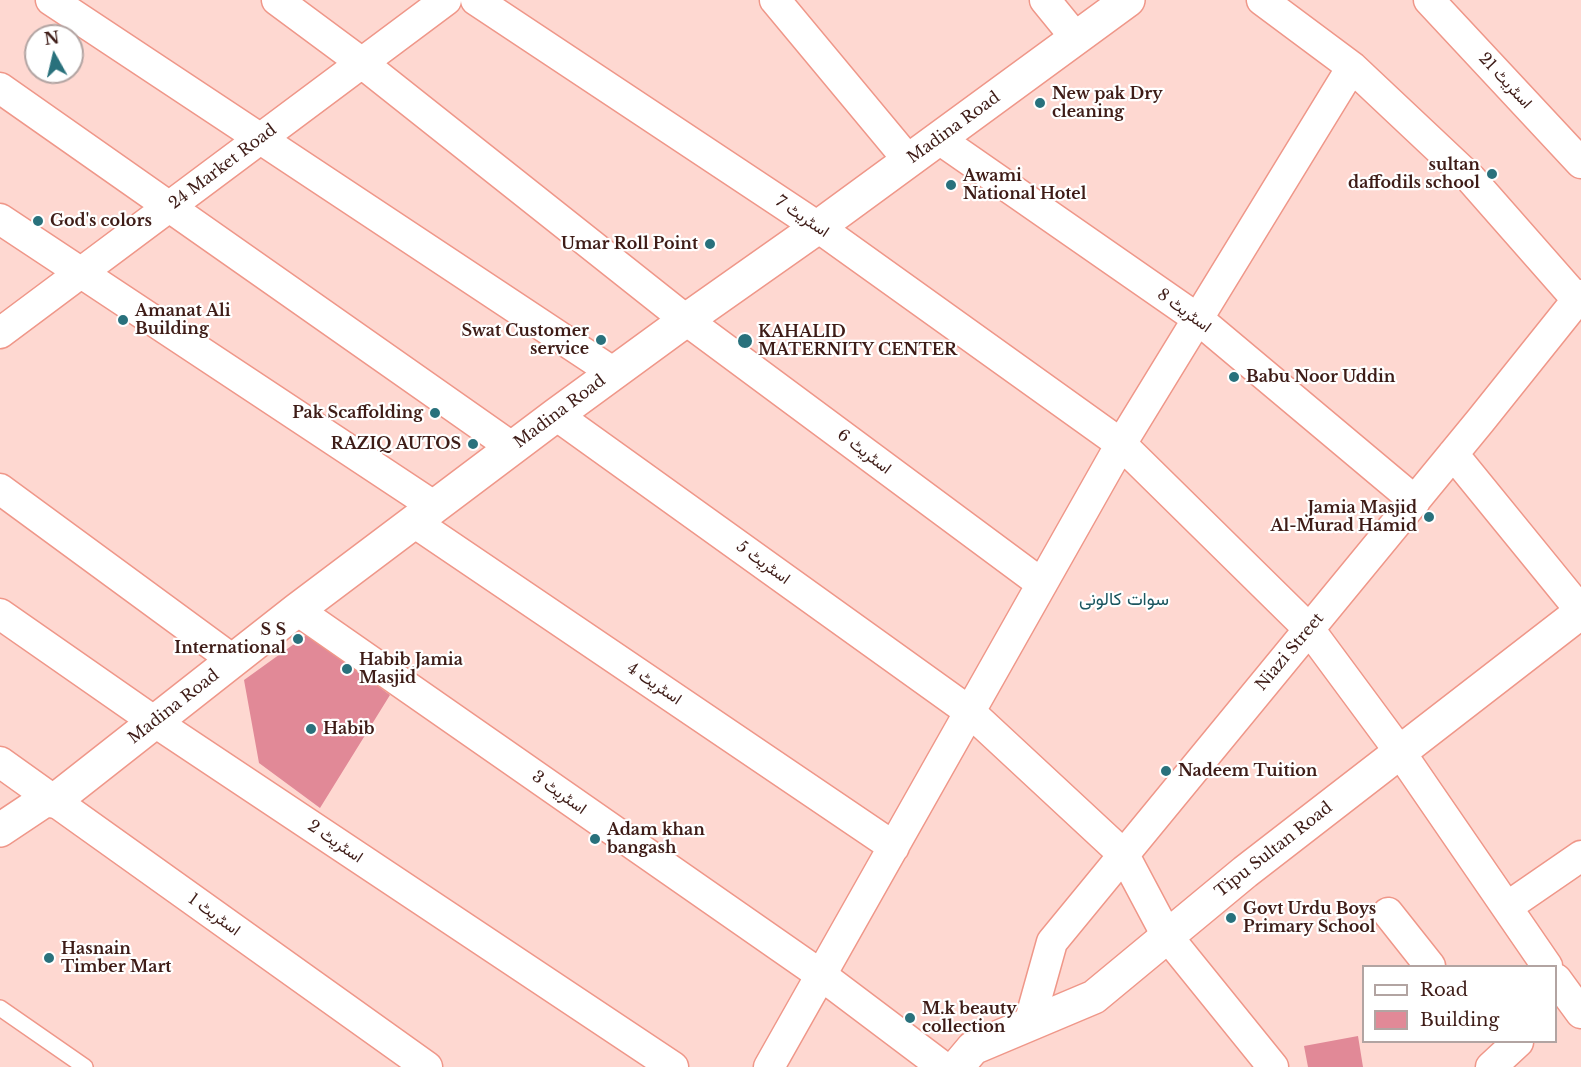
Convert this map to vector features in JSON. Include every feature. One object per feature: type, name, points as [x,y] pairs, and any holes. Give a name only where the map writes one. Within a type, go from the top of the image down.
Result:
[{"type":"street","points":[[51,0],[614,373]]},
{"type":"street","name":"اسٹریٹ 6","points":[[277,0],[362,63],[686,320],[1042,584]]},
{"type":"street","name":"24 Market Road","points":[[0,333],[446,0]]},
{"type":"street","name":"اسٹریٹ 7","points":[[476,0],[818,227],[1121,444],[1309,629],[1400,752],[1546,965]]},
{"type":"street","points":[[775,0],[909,161]]},
{"type":"street","points":[[1045,0],[1076,38]]},
{"type":"street","name":"Madina Road","points":[[0,830],[45,800],[54,801],[297,610],[556,415],[1128,0]]},
{"type":"street","points":[[1262,0],[1352,67],[1471,179],[1580,300]]},
{"type":"street","name":"اسٹریٹ 21","points":[[1429,0],[1581,163]]},
{"type":"street","points":[[769,1067],[1121,444],[1352,67]]},
{"type":"street","points":[[0,88],[513,448]]},
{"type":"street","name":"اسٹریٹ 8","points":[[939,139],[1198,319],[1415,501]]},
{"type":"street","name":"اسٹریٹ 4","points":[[0,219],[81,273],[425,514],[894,847]]},
{"type":"street","name":"Niazi Street","points":[[1029,1024],[1052,942],[1580,300]]},
{"type":"street","name":"اسٹریٹ 5","points":[[556,415],[970,712],[1124,855],[1167,936],[1256,1060]]},
{"type":"street","points":[[1454,454],[1581,611]]},
{"type":"street","points":[[0,489],[234,660]]},
{"type":"street","name":"اسٹریٹ 3","points":[[297,610],[821,975],[943,1067]]},
{"type":"street","name":"Tipu Sultan Road","points":[[957,1067],[973,1048],[1094,997],[1245,872],[1581,611]]},
{"type":"street","name":"اسٹریٹ 2","points":[[0,614],[155,722],[673,1067]]},
{"type":"street","name":"اسٹریٹ 1","points":[[0,762],[427,1067]]},
{"type":"street","points":[[1507,907],[1581,856]]},
{"type":"street","points":[[1388,913],[1429,965]]},
{"type":"lane","points":[[0,1008],[85,1067]]},
{"type":"building","name":"Habib","points":[[308,634],[390,695],[320,808],[259,763],[244,680]]},
{"type":"building","points":[[1358,1036],[1363,1067],[1308,1067],[1304,1046]]},
{"type":"place","name":"New pak Dry cleaning","points":[[1040,103]]},
{"type":"place","name":"sultan daffodils school","points":[[1492,174]]},
{"type":"place","name":"Awami National Hotel","points":[[951,185]]},
{"type":"place","name":"God's colors","points":[[38,221]]},
{"type":"place","name":"Umar Roll Point","points":[[710,244]]},
{"type":"place","name":"Amanat Ali Building","points":[[123,320]]},
{"type":"place","name":"Swat Customer service","points":[[601,340]]},
{"type":"place","name":"KAHALID MATERNITY CENTER","points":[[745,341]]},
{"type":"place","name":"Babu Noor Uddin","points":[[1234,377]]},
{"type":"place","name":"Pak Scaffolding","points":[[435,413]]},
{"type":"place","name":"RAZIQ AUTOS","points":[[473,444]]},
{"type":"place","name":"Jamia Masjid Al-Murad Hamid","points":[[1429,517]]},
{"type":"place","name":"S S International","points":[[298,639]]},
{"type":"place","name":"Habib Jamia Masjid","points":[[347,669]]},
{"type":"place","name":"Habib","points":[[311,729]]},
{"type":"place","name":"Nadeem Tuition","points":[[1166,771]]},
{"type":"place","name":"Adam khan bangash","points":[[595,839]]},
{"type":"place","name":"Govt Urdu Boys Primary School","points":[[1231,918]]},
{"type":"place","name":"Hasnain Timber Mart","points":[[49,958]]},
{"type":"place","name":"M.k beauty collection","points":[[910,1018]]},
{"type":"district","name":"سوات کالونی","points":[[1124,600]]}]
